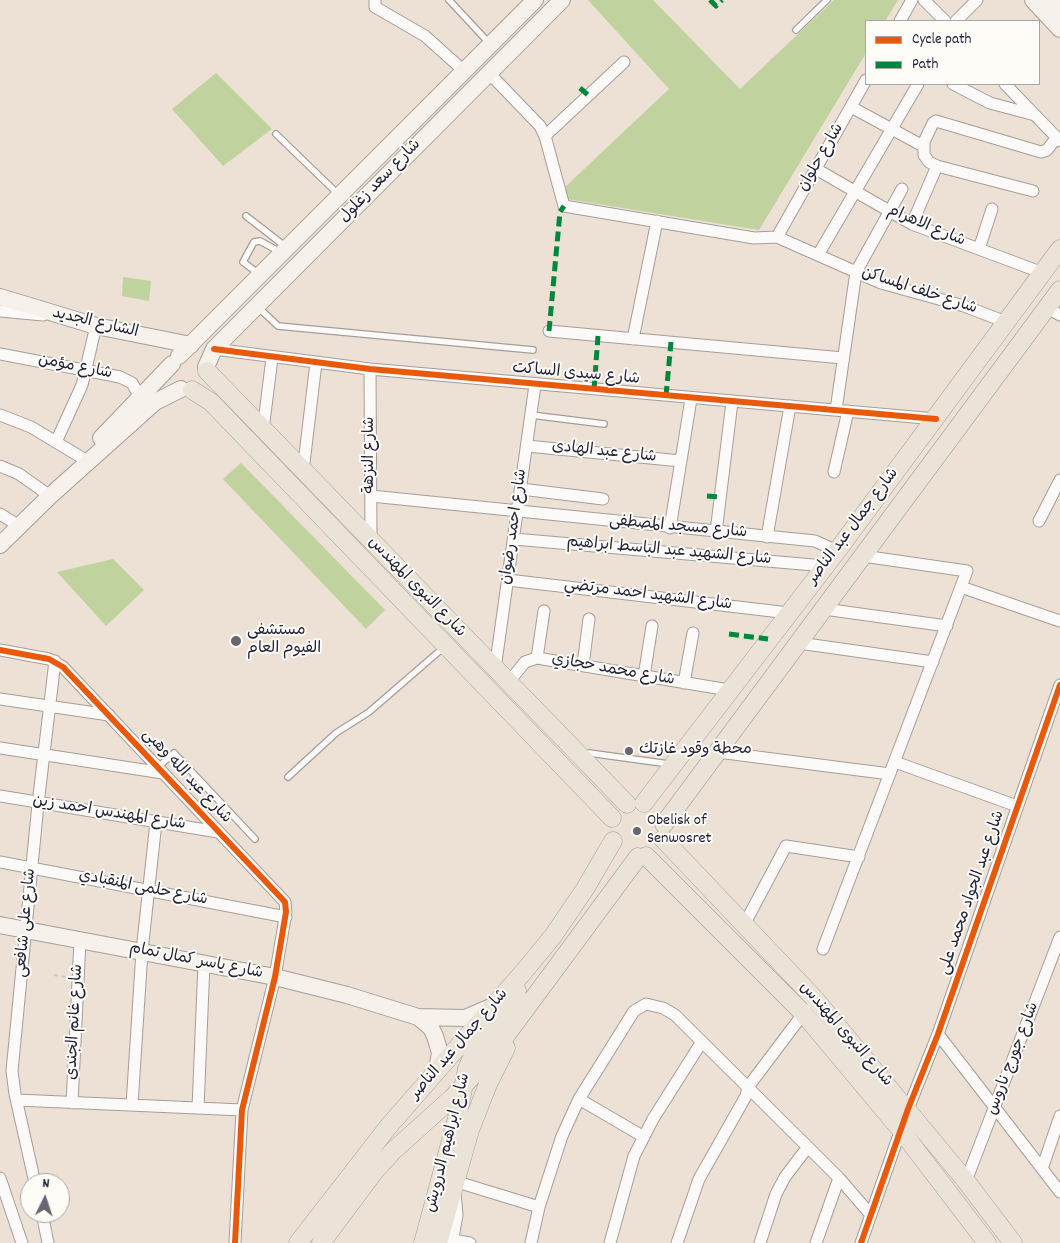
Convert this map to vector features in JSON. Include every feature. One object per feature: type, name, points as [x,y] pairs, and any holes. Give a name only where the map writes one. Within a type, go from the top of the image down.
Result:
[{"type":"main road","name":"شارع سعد زغلول","points":[[92,459],[102,436],[179,356],[535,0]]},
{"type":"main road","name":"شارع سعد زغلول","points":[[207,369],[214,349],[488,72],[562,0]]},
{"type":"main road","points":[[1033,0],[1060,29]]},
{"type":"main road","points":[[339,196],[353,210]]},
{"type":"main road","name":"شارع جمال عبد الناصر","points":[[636,804],[673,766],[936,419],[1060,249]]},
{"type":"main road","name":"شارع جمال عبد الناصر","points":[[664,832],[718,752],[824,608],[1053,311],[1060,290]]},
{"type":"main road","name":"الشارع الجديد","points":[[0,297],[96,326],[164,339],[179,356]]},
{"type":"main road","points":[[188,354],[198,356],[207,369],[205,381],[187,390],[176,386],[170,376],[179,356],[188,354]]},
{"type":"main road","name":"شارع النبوى المهندس","points":[[207,369],[282,450],[582,760],[636,804]]},
{"type":"main road","name":"شارع سعد زغلول","points":[[0,545],[50,496],[155,402],[187,390]]},
{"type":"main road","name":"شارع النبوى المهندس","points":[[187,390],[211,402],[612,818]]},
{"type":"main road","points":[[269,462],[282,450]]},
{"type":"main road","points":[[286,479],[301,469]]},
{"type":"main road","points":[[446,646],[461,635]]},
{"type":"main road","points":[[636,804],[657,811],[664,832],[654,852],[642,856],[623,853],[613,841],[610,830],[612,818],[636,804]]},
{"type":"main road","name":"شارع النبوى المهندس","points":[[664,832],[744,925],[815,999],[908,1108],[1013,1243]]},
{"type":"main road","name":"شارع جمال عبد الناصر","points":[[298,1243],[388,1127],[526,970],[553,936],[585,889],[613,841]]},
{"type":"main road","name":"شارع جمال عبد الناصر","points":[[321,1243],[374,1172],[462,1088],[490,1057],[570,948],[642,856]]},
{"type":"main road","name":"شارع النبوى المهندس","points":[[642,856],[803,1013],[900,1129],[987,1243]]},
{"type":"main road","name":"شارع ياسر كمال تمام","points":[[0,926],[275,977],[347,995],[418,1017],[465,1018],[493,1006]]},
{"type":"main road","points":[[553,936],[564,938],[570,948]]},
{"type":"main road","name":"شارع ابراهيم الدرويش","points":[[423,1243],[457,1118],[462,1088],[474,1053],[511,1002],[526,970]]},
{"type":"main road","name":"شارع ابراهيم الدرويش","points":[[448,1242],[454,1181],[488,1084],[529,1004]]},
{"type":"main road","name":"شارع ياسر كمال تمام","points":[[418,1017],[431,1028],[436,1036],[440,1053],[437,1070]]},
{"type":"street","points":[[376,0],[375,7],[425,36],[464,71]]},
{"type":"street","points":[[901,20],[912,0]]},
{"type":"street","points":[[924,0],[944,20]]},
{"type":"street","points":[[957,20],[977,0]]},
{"type":"street","points":[[545,136],[624,62]]},
{"type":"street","points":[[488,72],[540,126],[545,136],[564,206],[754,238],[777,237]]},
{"type":"street","name":"شارع حلوان","points":[[777,237],[865,82]]},
{"type":"street","points":[[818,255],[917,85]]},
{"type":"street","points":[[955,85],[990,103],[1035,115]]},
{"type":"street","points":[[1006,85],[1058,139],[1047,150],[1041,152],[935,121],[923,146],[926,158],[937,166],[1033,191]]},
{"type":"street","points":[[851,107],[923,146]]},
{"type":"street","points":[[912,224],[937,166]]},
{"type":"street","name":"شارع الاهرام","points":[[816,169],[912,224],[1043,273]]},
{"type":"street","points":[[836,410],[856,272],[902,189]]},
{"type":"street","points":[[979,249],[992,209]]},
{"type":"street","points":[[633,339],[657,221]]},
{"type":"street","name":"شارع خلف المساكن","points":[[777,237],[881,283],[964,306],[1006,322]]},
{"type":"street","points":[[0,311],[63,317]]},
{"type":"street","points":[[56,442],[74,408],[86,370],[96,326]]},
{"type":"street","points":[[549,332],[843,358]]},
{"type":"street","name":"شارع سيدى الساكت","points":[[214,349],[316,363],[535,385],[936,419]]},
{"type":"street","name":"شارع مؤمن","points":[[0,354],[124,378],[136,387],[140,397]]},
{"type":"street","points":[[263,430],[272,358]]},
{"type":"street","points":[[301,469],[316,363]]},
{"type":"street","name":"شارع النزهة","points":[[370,369],[371,541]]},
{"type":"street","name":"شارع احمد رضوان","points":[[495,669],[535,385]]},
{"type":"street","points":[[670,528],[691,398]]},
{"type":"street","points":[[716,532],[732,402]]},
{"type":"street","points":[[767,537],[790,406]]},
{"type":"street","points":[[834,472],[848,411]]},
{"type":"street","points":[[0,415],[30,427],[92,459]]},
{"type":"street","name":"شارع عبد الهادى","points":[[527,446],[681,461]]},
{"type":"street","points":[[0,466],[19,474],[50,496]]},
{"type":"street","points":[[1039,521],[1060,480]]},
{"type":"street","points":[[521,489],[602,499]]},
{"type":"street","name":"شارع مسجد المصطفى","points":[[371,496],[517,513],[815,541],[837,551]]},
{"type":"street","points":[[0,514],[19,526]]},
{"type":"street","name":"شارع الشهيد عبد الباسط ابراهيم","points":[[514,539],[825,566]]},
{"type":"street","points":[[823,949],[966,571],[863,556]]},
{"type":"street","name":"شارع الشهيد احمد مرتضي","points":[[508,580],[789,613]]},
{"type":"street","points":[[961,587],[1060,621]]},
{"type":"street","points":[[824,608],[946,626]]},
{"type":"street","points":[[537,658],[544,611]]},
{"type":"street","points":[[583,665],[589,619]]},
{"type":"street","points":[[644,676],[652,626]]},
{"type":"street","points":[[684,683],[693,633]]},
{"type":"street","points":[[799,643],[932,662]]},
{"type":"street","points":[[0,650],[55,661]]},
{"type":"street","name":"شارع محمد حجازي","points":[[508,683],[525,662],[537,658],[729,690]]},
{"type":"street","name":"شارع على شافعى","points":[[33,1173],[12,1071],[38,804],[55,661]]},
{"type":"street","name":"شارع عبد الله وهبى","points":[[55,661],[109,715],[283,899],[287,908],[286,916]]},
{"type":"street","name":"شارع عبد الجواد محمد على","points":[[863,1238],[900,1129],[938,1034],[1060,684]]},
{"type":"street","points":[[0,699],[109,715]]},
{"type":"street","points":[[0,748],[160,770]]},
{"type":"street","points":[[718,752],[890,774]]},
{"type":"street","points":[[895,762],[1017,806]]},
{"type":"street","name":"شارع المهندس احمد زين","points":[[0,796],[38,804],[218,832]]},
{"type":"street","points":[[132,1105],[142,951],[156,822]]},
{"type":"street","points":[[744,925],[786,846],[859,857]]},
{"type":"street","name":"شارع حلمى المنقبادي","points":[[0,862],[286,916]]},
{"type":"street","points":[[235,1243],[242,1110],[275,977],[286,916]]},
{"type":"street","name":"شارع جورج ناروس","points":[[966,1181],[996,1108],[1060,937]]},
{"type":"street","name":"شارع غانم الجندى","points":[[72,1103],[80,940]]},
{"type":"street","points":[[198,1108],[204,963]]},
{"type":"street","points":[[677,1243],[699,1179],[746,1096],[748,1087],[815,999]]},
{"type":"street","points":[[531,1243],[539,1207],[562,1136],[580,1099],[634,1011],[640,1006],[655,1005],[670,1011],[838,1178],[871,1215]]},
{"type":"street","points":[[938,1034],[1060,1192]]},
{"type":"street","points":[[610,1243],[627,1177],[644,1137],[701,1043]]},
{"type":"street","points":[[0,1071],[12,1071]]},
{"type":"street","points":[[580,1099],[644,1137]]},
{"type":"street","points":[[17,1100],[242,1110]]},
{"type":"street","points":[[1042,1169],[1060,1116]]},
{"type":"street","points":[[760,1243],[776,1194],[785,1177],[807,1148]]},
{"type":"street","points":[[0,1178],[22,1243]]},
{"type":"street","points":[[816,1243],[838,1178]]},
{"type":"street","points":[[454,1181],[539,1207]]},
{"type":"street","points":[[44,1223],[48,1243]]},
{"type":"street","points":[[863,1238],[873,1243]]},
{"type":"street","points":[[448,1242],[470,1243]]},
{"type":"lane","points":[[448,0],[491,44]]},
{"type":"lane","points":[[796,30],[827,0]]},
{"type":"lane","points":[[276,134],[339,196]]},
{"type":"lane","points":[[246,216],[285,250]]},
{"type":"lane","points":[[260,275],[243,262],[254,242],[260,241],[285,250]]},
{"type":"lane","points":[[257,306],[278,326],[533,350]]},
{"type":"lane","points":[[531,414],[604,424]]},
{"type":"lane","points":[[288,777],[336,733],[369,712],[446,646]]},
{"type":"lane","points":[[160,770],[174,753],[255,839]]},
{"type":"lane","points":[[582,760],[589,753],[657,761],[673,766]]},
{"type":"green space","points":[[588,0],[653,0],[740,89],[834,0],[898,0],[886,20],[865,20],[865,55],[759,230],[567,199],[565,187],[669,89]]},
{"type":"green space","points":[[216,73],[272,129],[223,166],[172,109]]},
{"type":"green space","points":[[123,277],[151,281],[149,301],[122,296]]},
{"type":"green space","points":[[241,463],[385,610],[366,629],[223,479]]},
{"type":"green space","points":[[113,559],[144,590],[106,626],[57,572]]},
{"type":"marked path","points":[[710,0],[716,6],[722,0]]},
{"type":"marked path","points":[[580,88],[588,95]]},
{"type":"marked path","points":[[549,331],[560,212],[564,206]]},
{"type":"marked path","points":[[594,390],[598,336]]},
{"type":"marked path","points":[[666,396],[671,342]]},
{"type":"marked path","points":[[707,496],[720,497]]},
{"type":"marked path","points":[[729,634],[768,639]]},
{"type":"cycle path","points":[[214,349],[370,369],[936,419]]},
{"type":"cycle path","points":[[0,650],[49,659],[63,667],[285,902],[286,912],[275,977],[242,1110],[235,1243]]},
{"type":"cycle path","points":[[861,1243],[908,1109],[938,1034],[1060,685]]},
{"type":"place","name":"مستشفى الفيوم العام","points":[[236,641]]},
{"type":"place","name":"محطة وقود غازتك","points":[[629,751]]},
{"type":"place","name":"Obelisk of Senwosret","points":[[637,831]]}]
